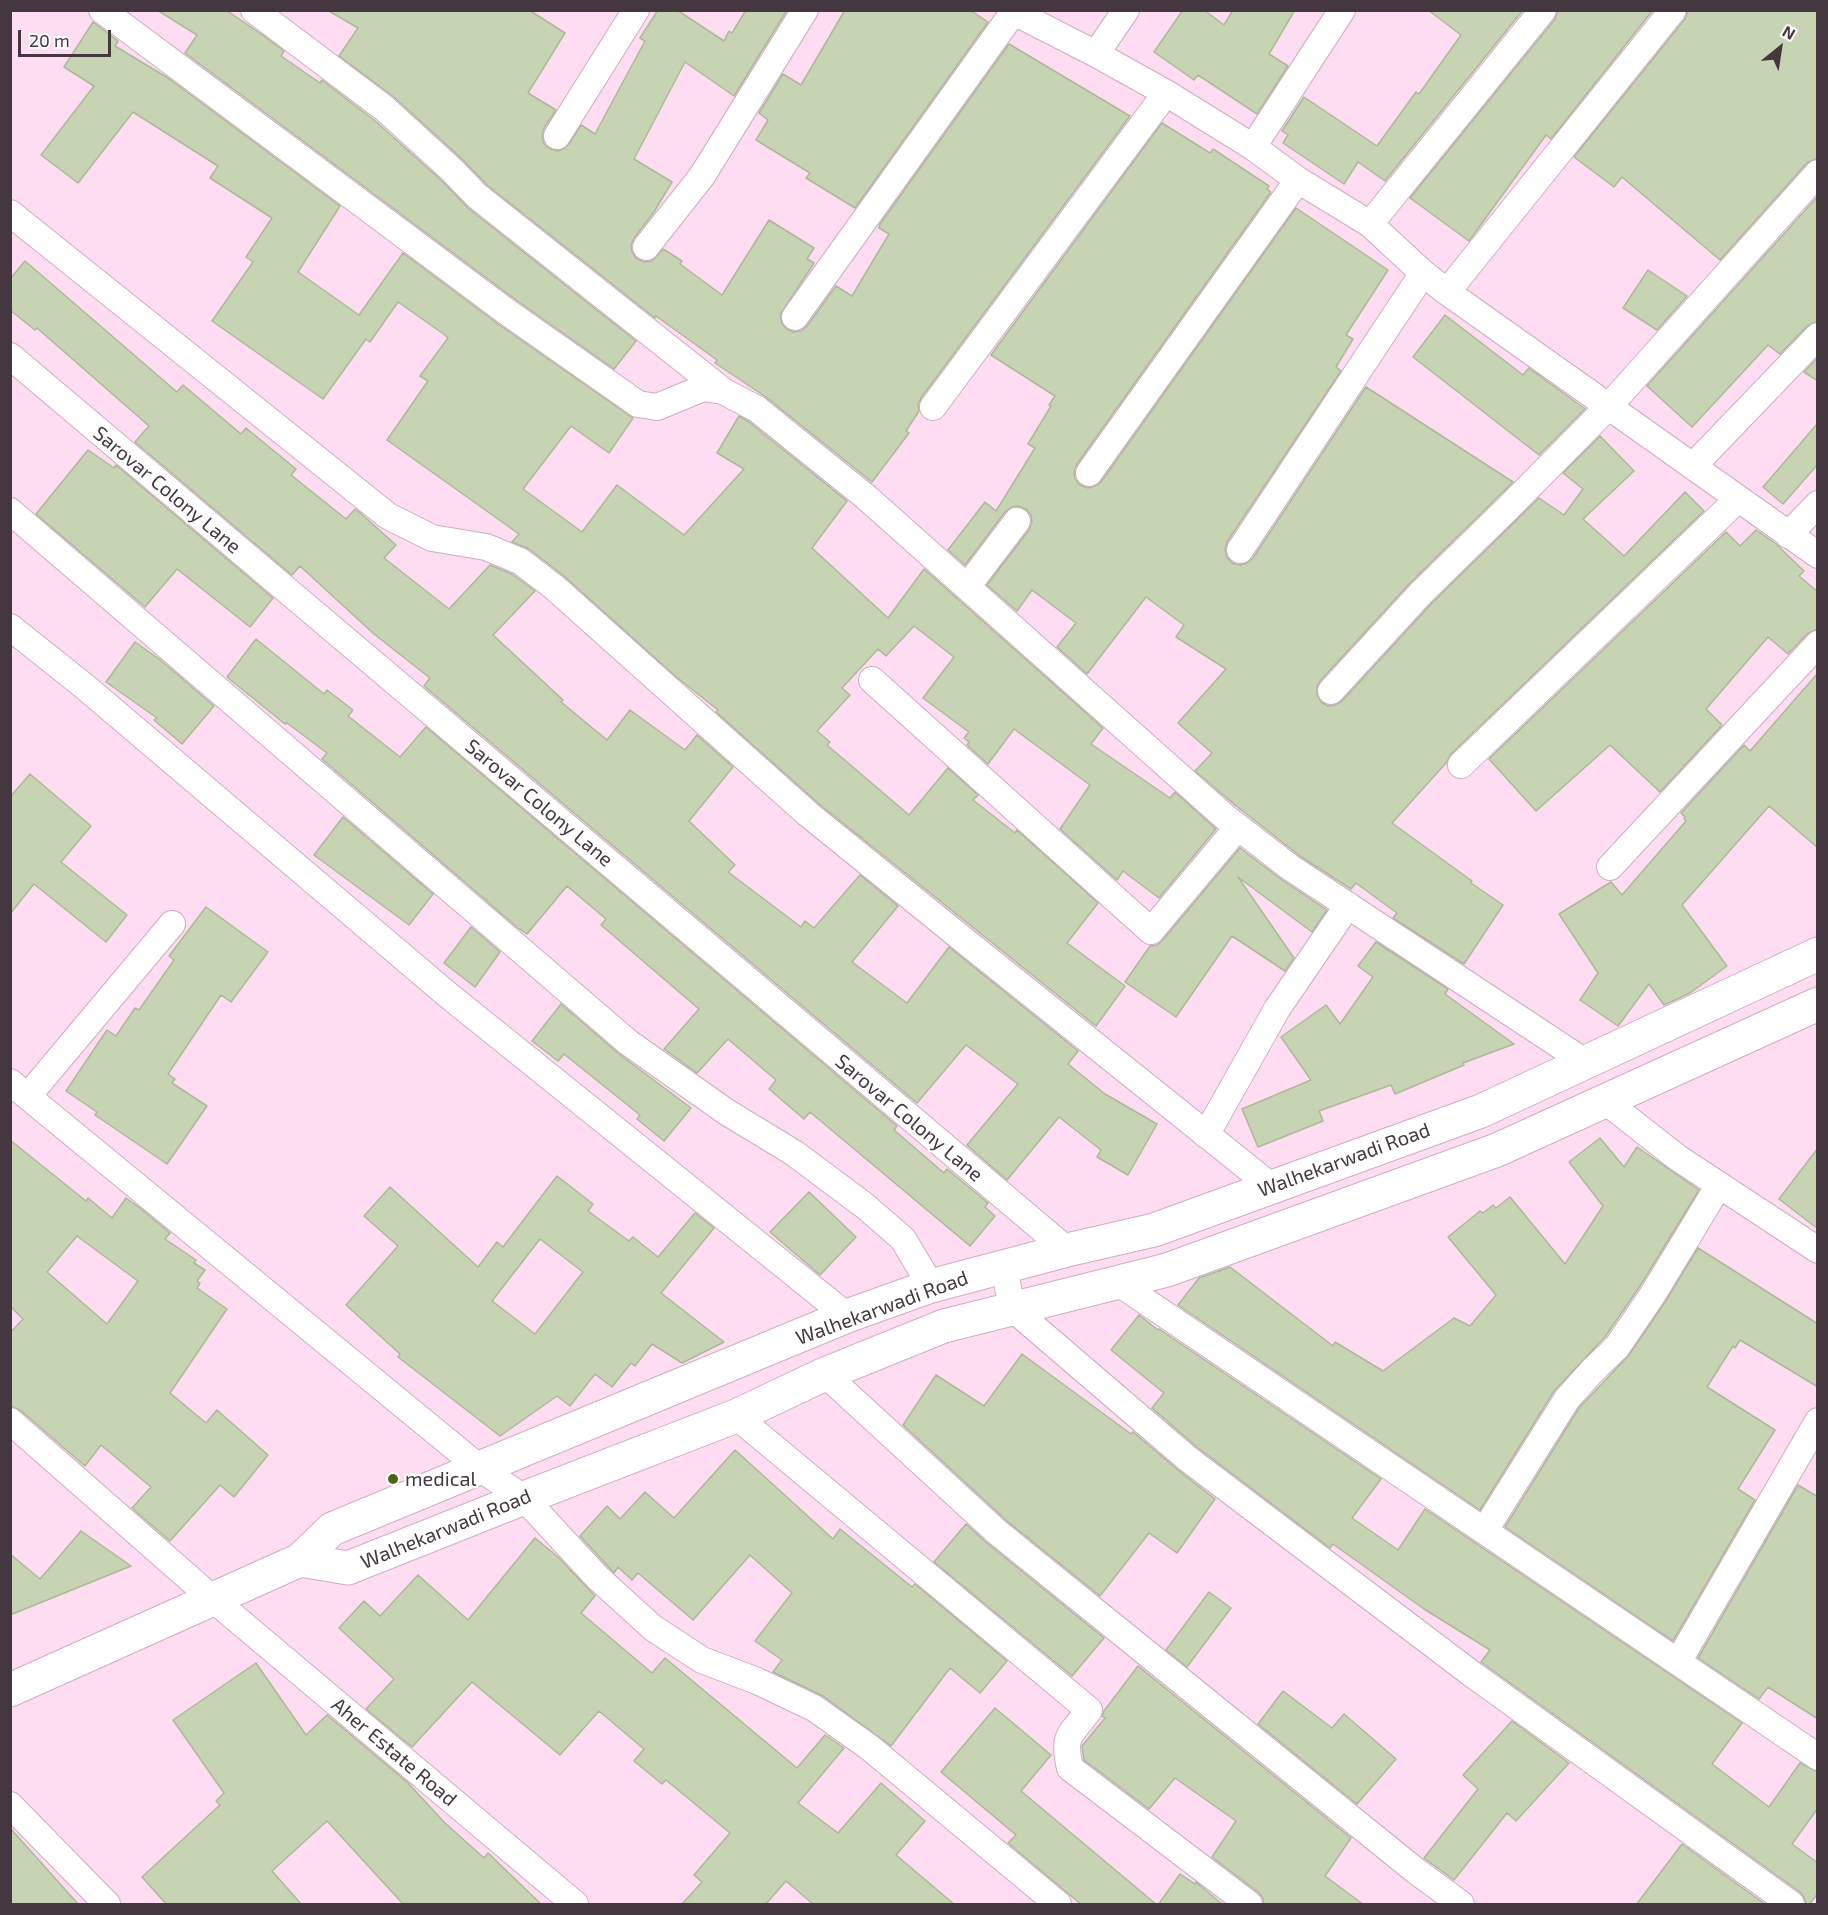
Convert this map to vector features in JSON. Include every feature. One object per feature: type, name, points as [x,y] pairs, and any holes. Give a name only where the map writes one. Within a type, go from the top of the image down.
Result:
[{"type":"street","points":[[102,10],[507,312],[638,404],[657,407],[703,388],[723,391]]},
{"type":"street","points":[[254,10],[384,108],[477,196],[723,391],[757,409],[848,482],[1238,827],[1291,868],[1585,1062]]},
{"type":"street","points":[[557,136],[636,10]]},
{"type":"street","points":[[646,247],[702,176],[805,10]]},
{"type":"street","points":[[1096,54],[1125,10]]},
{"type":"street","points":[[1253,147],[1342,10]]},
{"type":"street","points":[[1370,224],[1544,10]]},
{"type":"street","points":[[1447,292],[1673,10]]},
{"type":"street","points":[[795,317],[1013,11],[1166,93],[1253,147],[1298,180],[1370,224],[1447,292],[1818,555]]},
{"type":"street","points":[[933,407],[1166,93]]},
{"type":"street","points":[[1331,691],[1421,593],[1609,406],[1818,173]]},
{"type":"street","points":[[1089,473],[1298,180]]},
{"type":"street","points":[[10,213],[388,516],[432,538],[486,546],[520,561],[555,587],[808,814],[1272,1187]]},
{"type":"street","points":[[1240,550],[1423,273]]},
{"type":"street","points":[[1692,466],[1818,336]]},
{"type":"street","name":"Sarovar Colony Lane","points":[[10,356],[1067,1250]]},
{"type":"street","points":[[1461,765],[1737,499]]},
{"type":"street","points":[[1788,535],[1818,504]]},
{"type":"street","points":[[10,511],[629,1042],[725,1111],[794,1153],[865,1206],[903,1239],[931,1286]]},
{"type":"street","points":[[967,587],[1017,520]]},
{"type":"street","points":[[10,627],[93,693],[448,995],[847,1316]]},
{"type":"street","points":[[1610,867],[1818,644]]},
{"type":"street","points":[[872,680],[1150,931],[1238,827]]},
{"type":"street","points":[[1206,1134],[1277,1009],[1348,905]]},
{"type":"street","points":[[172,924],[19,1089],[481,1469],[524,1498],[597,1577],[653,1628],[702,1660],[758,1681],[814,1708],[869,1747],[1058,1905]]},
{"type":"street","name":"Walhekarwadi Road","points":[[300,1560],[332,1529],[847,1316],[931,1286],[1154,1230],[1481,1111],[1818,954]]},
{"type":"street","name":"Walhekarwadi Road","points":[[300,1560],[348,1568],[736,1416],[825,1374],[944,1326],[1167,1270],[1497,1150],[1818,1004]]},
{"type":"street","points":[[1542,1082],[1560,1120]]},
{"type":"street","points":[[1604,1100],[1678,1158],[1818,1250]]},
{"type":"street","points":[[1485,1530],[1567,1399],[1617,1347],[1653,1294],[1719,1185]]},
{"type":"street","points":[[1004,1267],[1012,1308],[1188,1459],[1472,1674],[1791,1905]]},
{"type":"street","points":[[1117,1282],[1818,1757]]},
{"type":"street","points":[[825,1374],[997,1532],[1461,1905]]},
{"type":"street","points":[[736,1416],[1089,1710],[1068,1735],[1066,1750],[1070,1768],[1250,1905]]},
{"type":"street","name":"Aher Estate Road","points":[[10,1421],[214,1600],[575,1905]]},
{"type":"street","points":[[1678,1662],[1818,1422]]},
{"type":"street","points":[[10,1690],[300,1560]]},
{"type":"street","points":[[10,1805],[107,1905]]},
{"type":"building","points":[[157,10],[226,10],[264,36],[284,51],[281,56],[320,83],[322,80],[374,120],[442,181],[468,208],[636,341],[614,369],[516,300],[185,53],[197,35]]},
{"type":"building","points":[[327,10],[529,10],[565,33],[528,93],[556,110],[544,128],[542,136],[544,144],[557,151],[569,144],[581,125],[595,134],[645,41],[640,38],[658,10],[677,10],[724,41],[729,31],[732,33],[746,10],[787,10],[734,96],[685,62],[634,159],[672,182],[631,245],[636,258],[644,262],[652,261],[663,249],[682,261],[680,264],[722,295],[769,220],[814,248],[807,259],[814,263],[780,315],[782,324],[793,332],[801,331],[807,326],[836,286],[852,296],[889,234],[879,228],[880,224],[1009,44],[1130,116],[921,398],[918,405],[919,411],[906,431],[909,433],[872,482],[766,397],[715,363],[717,360],[656,316],[655,318],[487,185],[394,97],[339,56],[358,28]]},
{"type":"building","points":[[845,10],[970,10],[988,22],[855,208],[806,178],[810,173],[756,140],[768,120],[759,113],[783,74],[801,85]]},
{"type":"building","points":[[1183,10],[1204,10],[1224,25],[1233,10],[1295,10],[1269,54],[1288,66],[1257,114],[1198,75],[1194,80],[1154,52]]},
{"type":"building","points":[[1428,10],[1523,10],[1385,181],[1358,162],[1344,184],[1283,143],[1288,135],[1282,131],[1304,97],[1377,146],[1416,92],[1419,94],[1461,35]]},
{"type":"building","points":[[1558,10],[1653,10],[1551,139],[1546,135],[1469,241],[1410,198],[1555,19]]},
{"type":"building","points":[[1688,10],[1818,10],[1818,158],[1807,163],[1720,260],[1622,177],[1614,187],[1574,157],[1685,19]]},
{"type":"building","points":[[93,22],[118,41],[115,46],[168,78],[340,206],[298,272],[359,315],[403,253],[498,324],[633,418],[609,453],[571,426],[523,489],[582,532],[617,485],[684,535],[744,469],[717,453],[739,416],[847,501],[812,548],[888,618],[924,569],[1103,728],[1091,744],[1170,798],[1175,792],[1216,829],[1159,898],[1123,871],[1117,880],[1060,829],[1090,785],[1014,729],[988,764],[967,745],[969,742],[964,738],[969,732],[923,698],[954,657],[914,626],[886,656],[878,649],[842,688],[850,695],[817,731],[830,742],[827,745],[909,815],[948,768],[978,795],[973,800],[1015,833],[1017,830],[1098,903],[1067,943],[1125,986],[1096,1026],[818,803],[716,712],[718,710],[674,675],[564,576],[529,549],[512,542],[519,534],[387,440],[428,381],[420,376],[448,338],[445,335],[398,302],[370,342],[366,339],[323,399],[212,321],[253,262],[246,257],[272,218],[210,178],[218,166],[133,112],[78,183],[41,155],[94,86],[64,67]]},
{"type":"building","points":[[1162,123],[1210,153],[1213,149],[1269,186],[1267,189],[1271,192],[1077,464],[1074,472],[1075,479],[1080,485],[1088,488],[1101,482],[1296,208],[1388,270],[1346,335],[1353,339],[1336,367],[1341,371],[1227,542],[1225,550],[1227,557],[1232,563],[1240,565],[1253,558],[1366,387],[1513,482],[1410,583],[1320,681],[1317,695],[1321,702],[1328,706],[1342,701],[1432,603],[1539,498],[1564,515],[1583,489],[1563,473],[1600,436],[1634,471],[1583,519],[1624,556],[1685,492],[1704,511],[1451,754],[1446,763],[1392,823],[1503,905],[1464,964],[1393,918],[1397,913],[1356,883],[1351,889],[1300,856],[1195,771],[1212,753],[1178,723],[1226,669],[1176,637],[1184,625],[1146,597],[1087,674],[1057,647],[1076,623],[1032,590],[1017,611],[987,585],[1029,530],[1032,522],[1031,515],[1026,509],[1018,506],[1005,512],[965,565],[948,550],[985,502],[996,511],[1035,448],[1028,444],[1055,396],[991,355]]},
{"type":"building","points":[[1818,196],[1818,321],[1807,326],[1780,354],[1768,345],[1692,427],[1647,386]]},
{"type":"building","points":[[25,261],[177,392],[183,385],[241,434],[246,428],[296,469],[291,475],[346,519],[355,509],[359,512],[396,545],[384,558],[449,609],[490,565],[512,574],[535,591],[493,635],[563,700],[561,702],[607,740],[630,710],[685,750],[697,735],[733,767],[689,821],[735,865],[728,872],[801,927],[805,921],[814,928],[860,875],[898,906],[852,962],[907,1003],[949,947],[1078,1051],[1068,1064],[1105,1094],[1157,1124],[1128,1175],[1097,1157],[1101,1150],[1059,1117],[1007,1180],[967,1145],[1018,1084],[966,1045],[917,1103],[424,686],[430,678],[374,634],[300,566],[292,575],[135,442],[149,426],[37,328],[35,330],[10,310],[10,279]]},
{"type":"building","points":[[1648,270],[1687,296],[1657,330],[1623,308]]},
{"type":"building","points":[[1445,315],[1523,375],[1529,368],[1585,409],[1539,455],[1413,357]]},
{"type":"building","points":[[1818,358],[1818,381],[1804,372]]},
{"type":"building","points":[[1818,423],[1818,464],[1783,504],[1763,487]]},
{"type":"building","points":[[88,450],[114,468],[116,465],[273,598],[250,627],[177,569],[145,607],[36,514]]},
{"type":"building","points":[[1756,530],[1776,544],[1804,571],[1799,576],[1818,592],[1818,629],[1807,634],[1788,654],[1768,637],[1706,709],[1722,725],[1660,792],[1610,745],[1536,811],[1489,759],[1726,532],[1740,546]]},
{"type":"building","points":[[256,639],[324,694],[327,690],[353,710],[348,716],[400,757],[426,727],[897,1126],[894,1130],[944,1173],[947,1169],[988,1203],[985,1207],[995,1216],[970,1246],[810,1112],[804,1119],[769,1089],[776,1080],[728,1039],[697,1073],[664,1049],[699,1009],[601,925],[606,919],[567,886],[527,934],[518,928],[322,759],[327,753],[287,723],[285,724],[227,677]]},
{"type":"building","points":[[135,642],[159,659],[214,706],[182,744],[154,720],[157,718],[106,682]]},
{"type":"building","points":[[1818,673],[1818,848],[1769,806],[1682,905],[1727,966],[1690,993],[1664,1005],[1649,984],[1618,1026],[1580,1000],[1598,973],[1559,914],[1611,882],[1622,895],[1686,821],[1681,813],[1744,745],[1750,751]]},
{"type":"building","points":[[30,774],[91,826],[61,862],[127,915],[106,942],[34,884],[10,914],[10,797]]},
{"type":"building","points":[[343,817],[433,894],[409,925],[314,855]]},
{"type":"building","points":[[1240,848],[1327,910],[1312,932],[1238,877],[1294,958],[1285,971],[1232,936],[1176,1017],[1125,982],[1150,946],[1162,941]]},
{"type":"building","points":[[206,907],[268,952],[231,1002],[221,995],[168,1074],[175,1079],[172,1083],[207,1106],[167,1164],[95,1115],[97,1112],[66,1091],[107,1030],[116,1036],[135,1008],[139,1010],[174,960],[169,956]]},
{"type":"building","points":[[471,927],[500,952],[475,987],[444,963]]},
{"type":"building","points":[[1376,942],[1448,989],[1445,994],[1514,1044],[1463,1063],[1464,1065],[1395,1094],[1391,1085],[1319,1111],[1323,1121],[1258,1147],[1242,1109],[1311,1080],[1281,1037],[1326,1005],[1340,1024],[1373,977],[1358,966]]},
{"type":"building","points":[[561,1004],[619,1054],[691,1108],[664,1141],[637,1119],[640,1115],[564,1054],[558,1061],[532,1041]]},
{"type":"building","points":[[1600,1138],[1624,1167],[1637,1147],[1699,1190],[1640,1286],[1605,1337],[1554,1391],[1480,1510],[1178,1305],[1199,1278],[1230,1267],[1333,1346],[1335,1342],[1383,1371],[1454,1318],[1470,1326],[1496,1295],[1448,1237],[1480,1211],[1483,1213],[1493,1205],[1496,1208],[1510,1197],[1565,1264],[1603,1206],[1569,1162]]},
{"type":"building","points":[[10,1140],[86,1201],[88,1198],[112,1218],[126,1198],[170,1233],[165,1239],[196,1260],[194,1263],[205,1270],[197,1281],[200,1283],[197,1288],[227,1309],[170,1393],[206,1423],[217,1410],[268,1455],[234,1497],[220,1485],[170,1541],[132,1508],[151,1487],[101,1445],[85,1466],[20,1410],[10,1406],[10,1333],[23,1319],[10,1306]],"holes":[[[77,1236],[138,1281],[107,1324],[47,1272]]]},
{"type":"building","points":[[1818,1148],[1818,1229],[1779,1199]]},
{"type":"building","points":[[557,1176],[593,1204],[588,1211],[629,1241],[633,1237],[658,1257],[695,1213],[714,1228],[661,1293],[724,1342],[682,1363],[652,1344],[635,1366],[631,1363],[612,1387],[595,1374],[570,1406],[557,1396],[500,1436],[398,1357],[400,1354],[346,1305],[398,1246],[364,1216],[390,1187],[478,1267],[497,1242],[503,1247]],"holes":[[[540,1239],[583,1272],[535,1334],[492,1301]]]},
{"type":"building","points":[[809,1192],[856,1237],[820,1275],[770,1232]]},
{"type":"building","points":[[1698,1248],[1818,1324],[1818,1387],[1740,1340],[1735,1348],[1733,1346],[1707,1387],[1775,1430],[1738,1489],[1755,1500],[1673,1641],[1505,1527],[1579,1408],[1629,1355]]},
{"type":"building","points":[[1139,1315],[1381,1479],[1352,1518],[1398,1550],[1425,1509],[1742,1723],[1712,1764],[1769,1807],[1800,1763],[1818,1772],[1818,1808],[1792,1844],[1818,1863],[1818,1893],[1809,1905],[1806,1905],[1800,1892],[1481,1662],[1490,1650],[1424,1609],[1333,1544],[1330,1548],[1197,1447],[1152,1408],[1164,1393],[1111,1350]]},
{"type":"building","points":[[1022,1354],[1131,1434],[1133,1432],[1215,1499],[1177,1553],[1149,1533],[1100,1596],[1007,1521],[903,1425],[936,1375],[984,1406]]},
{"type":"building","points":[[735,1450],[833,1539],[840,1529],[912,1587],[915,1584],[1007,1661],[980,1693],[950,1668],[891,1746],[823,1696],[773,1672],[782,1660],[755,1641],[792,1593],[750,1555],[693,1620],[638,1573],[632,1580],[618,1567],[614,1573],[580,1536],[607,1506],[620,1519],[645,1492],[674,1518]]},
{"type":"building","points":[[1798,1485],[1818,1497],[1818,1719],[1768,1687],[1759,1699],[1698,1658]]},
{"type":"building","points":[[966,1524],[1104,1638],[1072,1676],[934,1562]]},
{"type":"building","points":[[81,1531],[131,1566],[10,1615],[10,1554],[40,1579]]},
{"type":"building","points":[[535,1538],[558,1557],[595,1596],[581,1613],[652,1673],[665,1658],[797,1768],[825,1735],[844,1748],[798,1803],[838,1833],[881,1783],[925,1821],[896,1855],[955,1905],[814,1905],[786,1881],[765,1905],[681,1905],[702,1882],[694,1875],[730,1833],[666,1780],[662,1784],[634,1761],[644,1749],[599,1711],[560,1755],[472,1682],[412,1747],[366,1709],[394,1679],[339,1628],[364,1601],[380,1616],[418,1575],[468,1620]]},
{"type":"building","points":[[1209,1592],[1231,1608],[1187,1667],[1166,1650]]},
{"type":"building","points":[[256,1663],[306,1735],[327,1715],[407,1782],[445,1823],[484,1858],[488,1853],[542,1905],[404,1905],[327,1821],[272,1871],[302,1905],[167,1905],[142,1877],[220,1805],[216,1801],[224,1793],[173,1720]]},
{"type":"building","points":[[1138,1666],[1351,1838],[1325,1876],[1364,1905],[1264,1905],[1263,1898],[1258,1892],[1212,1857],[1236,1821],[1175,1778],[1149,1809],[1084,1760],[1082,1746],[1105,1718],[1102,1716],[1104,1711]]},
{"type":"building","points":[[1283,1691],[1332,1728],[1344,1714],[1396,1759],[1357,1804],[1258,1724]]},
{"type":"building","points":[[995,1708],[1051,1755],[1021,1791],[1157,1905],[1082,1905],[1008,1843],[1016,1835],[941,1772]]},
{"type":"building","points":[[1512,1721],[1569,1763],[1516,1821],[1507,1813],[1454,1880],[1424,1858],[1478,1789],[1463,1775]]},
{"type":"building","points":[[10,1828],[79,1905],[10,1905]]},
{"type":"building","points":[[1682,1844],[1766,1905],[1636,1905]]},
{"type":"building","points":[[1180,1874],[1195,1884],[1196,1882],[1223,1905],[1158,1905]]},
{"type":"place","name":"medical","points":[[393,1479]]}]
